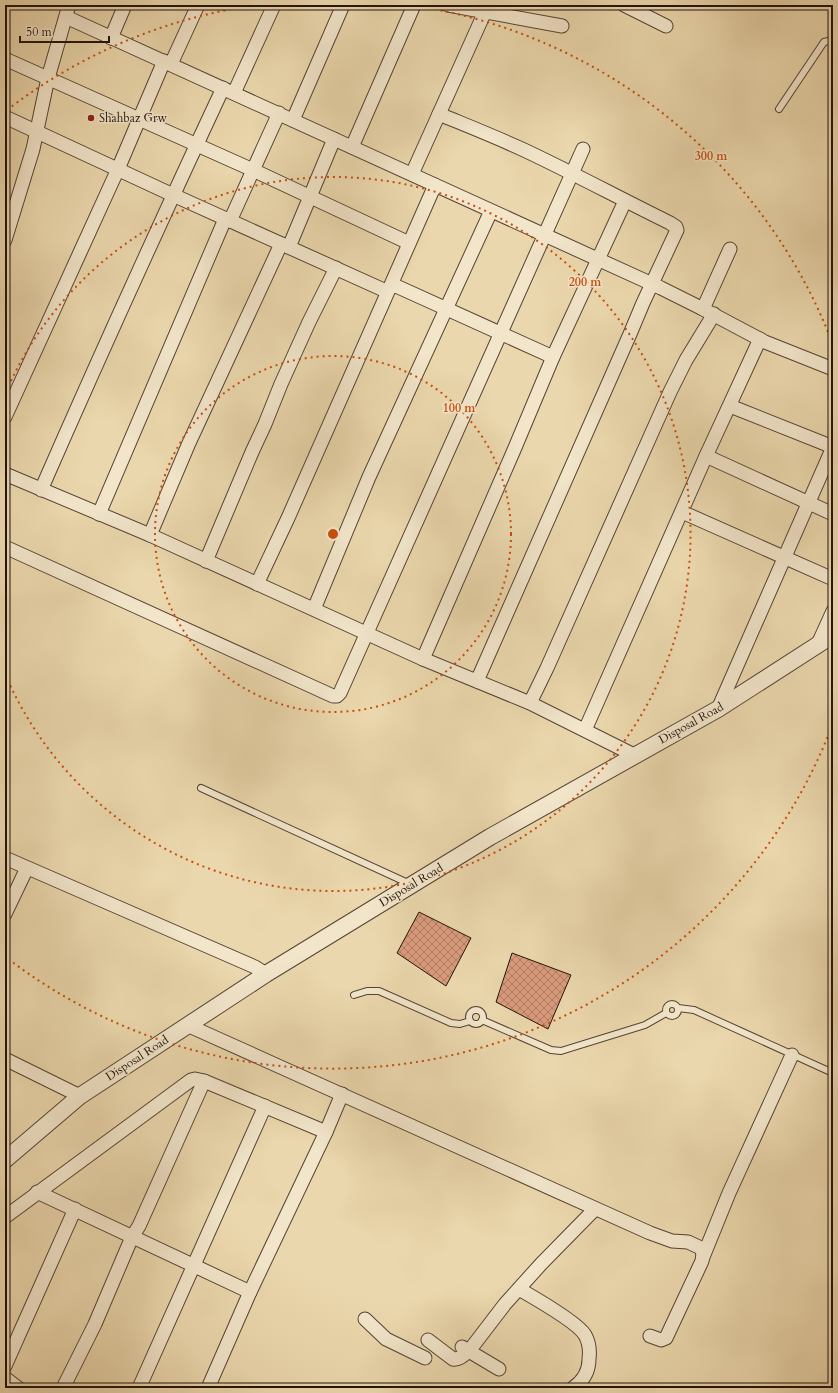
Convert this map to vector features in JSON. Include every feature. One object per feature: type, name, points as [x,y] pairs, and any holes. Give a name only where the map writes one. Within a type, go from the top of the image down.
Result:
[{"type":"street","points":[[111,38],[125,5]]},
{"type":"street","points":[[5,417],[139,119],[198,5]]},
{"type":"street","points":[[41,490],[94,369],[196,145],[274,5]]},
{"type":"street","points":[[293,120],[343,5]]},
{"type":"street","points":[[352,147],[414,5]]},
{"type":"street","points":[[448,5],[486,9],[562,26]]},
{"type":"street","points":[[624,5],[646,10],[666,26]]},
{"type":"street","points":[[412,174],[486,9]]},
{"type":"street","points":[[5,240],[32,148],[48,78],[68,11],[111,38],[653,284],[760,339],[833,369]]},
{"type":"street","points":[[5,59],[253,170],[409,243]]},
{"type":"street","points":[[100,514],[228,220],[279,114]]},
{"type":"street","points":[[439,114],[524,150],[572,173],[676,227],[677,230],[643,303],[477,681]]},
{"type":"street","points":[[6,119],[118,168],[173,195],[386,291],[390,287],[396,286],[553,357]]},
{"type":"street","points":[[150,535],[192,436],[310,197],[334,139]]},
{"type":"street","points":[[5,547],[333,696],[337,696],[340,693],[368,634],[455,434],[583,149]]},
{"type":"street","points":[[257,584],[435,184]]},
{"type":"street","points":[[423,659],[553,357],[625,201]]},
{"type":"street","points":[[314,609],[369,477],[491,211]]},
{"type":"street","points":[[530,703],[708,311],[730,248]]},
{"type":"street","points":[[206,561],[281,384],[309,322],[336,268]]},
{"type":"street","points":[[585,730],[706,456],[760,339]]},
{"type":"street","points":[[718,709],[833,447],[730,406]]},
{"type":"street","points":[[706,456],[833,514]]},
{"type":"street","points":[[5,474],[150,535],[423,659],[530,703],[634,755]]},
{"type":"street","points":[[682,512],[833,579]]},
{"type":"street","points":[[818,644],[833,611]]},
{"type":"street","name":"Disposal Road","points":[[5,1160],[80,1096],[266,974],[490,837],[718,709],[833,635]]},
{"type":"street","points":[[5,858],[255,967],[266,974]]},
{"type":"street","points":[[5,914],[27,868]]},
{"type":"street","points":[[187,1025],[664,1239],[688,1242],[696,1245],[703,1251],[703,1257]]},
{"type":"street","points":[[650,1336],[661,1340],[666,1338],[703,1257],[729,1192],[792,1054]]},
{"type":"street","points":[[5,1059],[80,1096]]},
{"type":"street","points":[[5,1217],[188,1082],[195,1079],[204,1081],[326,1132]]},
{"type":"street","points":[[63,1388],[95,1324],[132,1237],[139,1226],[204,1081]]},
{"type":"street","points":[[208,1388],[250,1292],[326,1132],[342,1094]]},
{"type":"street","points":[[139,1388],[265,1106]]},
{"type":"street","points":[[37,1192],[250,1292]]},
{"type":"street","points":[[365,1319],[386,1339],[423,1361],[436,1343],[449,1356],[455,1359],[459,1358],[465,1348],[541,1264],[595,1209]]},
{"type":"street","points":[[5,1366],[75,1210]]},
{"type":"street","points":[[519,1289],[537,1299],[578,1327],[584,1334],[588,1342],[590,1354],[589,1364],[582,1380],[573,1388]]},
{"type":"street","points":[[465,1348],[498,1369]]},
{"type":"street","points":[[5,1378],[18,1388]]},
{"type":"lane","points":[[779,109],[824,42],[833,40]]},
{"type":"lane","points":[[201,788],[411,885]]},
{"type":"lane","points":[[354,995],[367,991],[379,991],[451,1023],[460,1024],[470,1021],[478,1024],[482,1020]]},
{"type":"lane","points":[[666,1013],[666,1008],[669,1004],[675,1004],[678,1008],[694,1010],[833,1073]]},
{"type":"lane","points":[[666,1013],[669,1016],[675,1016],[678,1008]]},
{"type":"lane","points":[[470,1021],[470,1013],[475,1010],[480,1012],[483,1017],[482,1020]]},
{"type":"lane","points":[[482,1020],[551,1050],[561,1051],[645,1025],[666,1013]]},
{"type":"building","points":[[419,912],[471,938],[446,986],[397,953]]},
{"type":"building","points":[[512,953],[571,975],[548,1029],[496,1002]]},
{"type":"place","name":"Shahbaz Grw","points":[[91,118]]}]
